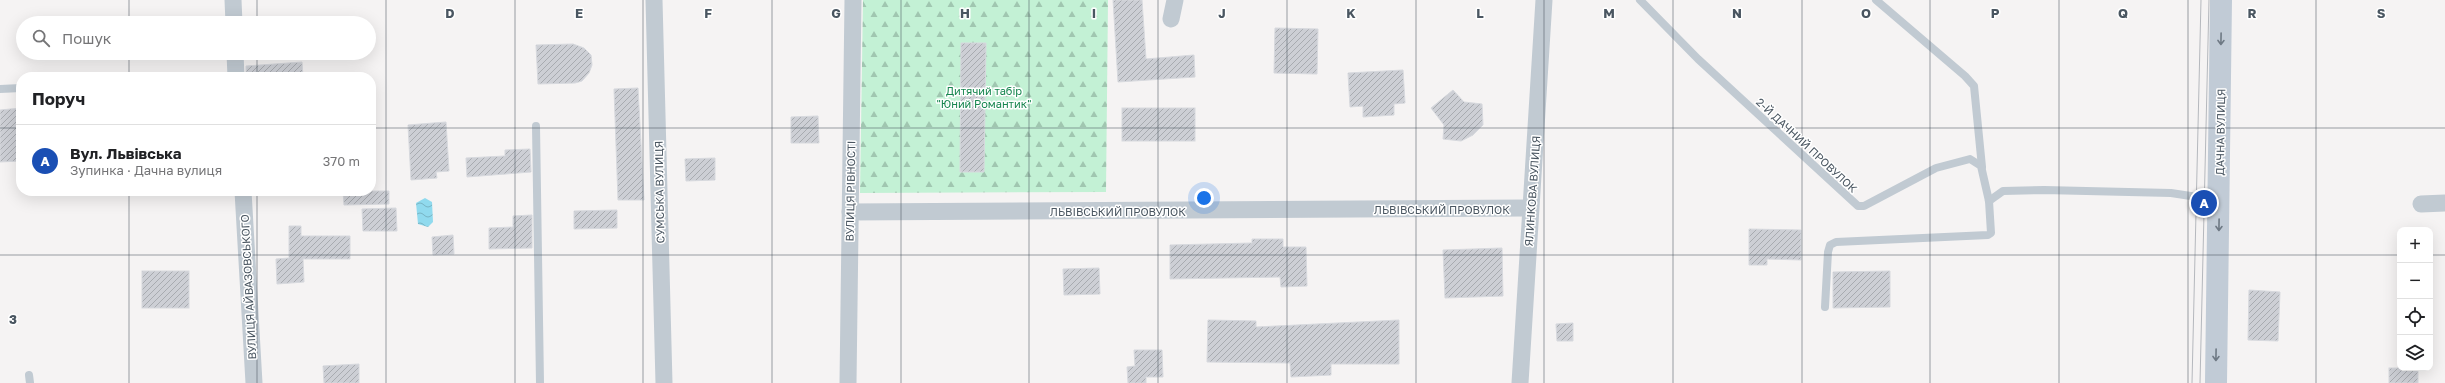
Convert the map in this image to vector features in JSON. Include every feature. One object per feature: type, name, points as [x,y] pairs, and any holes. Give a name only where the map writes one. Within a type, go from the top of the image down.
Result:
[{"type":"main road","name":"ДАЧНА ВУЛИЦЯ","points":[[2216,383],[2221,0]]},
{"type":"street","points":[[233,0],[234,16]]},
{"type":"street","name":"СУМСЬКА ВУЛИЦЯ","points":[[654,0],[664,383]]},
{"type":"street","name":"ВУЛИЦЯ РІВНОСТІ","points":[[848,383],[853,0]]},
{"type":"street","points":[[1171,19],[1175,0]]},
{"type":"street","name":"ЯЛИНКОВА ВУЛИЦЯ","points":[[1520,383],[1544,0]]},
{"type":"street","points":[[235,60],[236,72]]},
{"type":"street","name":"ВУЛИЦЯ АЙВАЗОВСЬКОГО","points":[[243,196],[254,383]]},
{"type":"street","points":[[2421,204],[2445,203]]},
{"type":"street","name":"ЛЬВІВСЬКИЙ ПРОВУЛОК","points":[[850,212],[1530,208]]},
{"type":"lane","name":"2-Й ДАЧНИЙ ПРОВУЛОК","points":[[1640,0],[1698,60],[1858,206],[1864,206],[1936,168],[1960,160],[1970,159],[1977,161],[1983,172]]},
{"type":"lane","points":[[1825,307],[1830,246],[1836,242],[1988,236],[1991,233],[1989,201],[1983,172],[1974,86],[1965,76],[1876,0]]},
{"type":"lane","points":[[0,89],[16,88]]},
{"type":"lane","points":[[536,126],[540,383]]},
{"type":"lane","points":[[1989,201],[2003,192],[2044,190],[2172,194],[2219,200]]},
{"type":"green space","name":"Дитячий табір \"Юний Романтик\"","points":[[863,0],[1108,0],[1106,192],[860,193]]},
{"type":"water","points":[[425,198],[432,202],[433,222],[428,227],[418,224],[416,203]]},
{"type":"building","points":[[1113,0],[1142,0],[1146,59],[1194,55],[1195,77],[1118,82]]},
{"type":"building","points":[[1275,28],[1318,29],[1317,74],[1274,73]]},
{"type":"building","points":[[961,43],[986,43],[984,172],[960,172]]},
{"type":"building","points":[[573,44],[584,48],[591,55],[592,65],[589,73],[582,81],[575,83],[538,84],[536,45]]},
{"type":"building","points":[[302,62],[303,72],[246,72],[246,66]]},
{"type":"building","points":[[1403,70],[1405,103],[1394,104],[1394,115],[1363,117],[1363,106],[1350,107],[1348,73]]},
{"type":"building","points":[[638,88],[644,200],[618,200],[614,89]]},
{"type":"building","points":[[1453,90],[1464,102],[1482,104],[1483,125],[1473,135],[1461,141],[1443,139],[1444,125],[1431,108]]},
{"type":"building","points":[[16,108],[16,161],[0,162],[0,110]]},
{"type":"building","points":[[1122,108],[1195,108],[1195,141],[1122,141]]},
{"type":"building","points":[[818,116],[819,143],[791,143],[791,117]]},
{"type":"building","points":[[446,122],[449,171],[436,172],[437,178],[411,180],[408,125]]},
{"type":"building","points":[[530,149],[531,172],[467,177],[466,158],[505,156],[505,150]]},
{"type":"building","points":[[715,158],[715,180],[686,181],[685,159]]},
{"type":"building","points":[[376,191],[389,191],[389,204],[344,205],[343,196],[376,196]]},
{"type":"building","points":[[396,208],[397,231],[363,231],[362,209]]},
{"type":"building","points":[[617,210],[617,228],[574,229],[574,211]]},
{"type":"building","points":[[532,215],[532,248],[489,249],[489,228],[513,227],[513,216]]},
{"type":"building","points":[[289,226],[301,226],[301,236],[350,236],[350,259],[303,259],[304,282],[277,284],[276,259],[289,258]]},
{"type":"building","points":[[1749,229],[1801,230],[1801,260],[1767,259],[1767,265],[1749,265]]},
{"type":"building","points":[[453,235],[454,254],[433,255],[432,237]]},
{"type":"building","points":[[1252,239],[1283,239],[1283,247],[1306,247],[1307,286],[1281,287],[1280,277],[1170,279],[1170,245],[1252,243]]},
{"type":"building","points":[[1502,248],[1503,296],[1445,298],[1443,250]]},
{"type":"building","points":[[1099,268],[1100,294],[1064,295],[1063,269]]},
{"type":"building","points":[[142,271],[189,271],[189,308],[142,308]]},
{"type":"building","points":[[1890,271],[1890,307],[1833,308],[1833,272]]},
{"type":"building","points":[[2249,290],[2280,292],[2278,341],[2248,340]]},
{"type":"building","points":[[1208,320],[1256,321],[1256,327],[1399,320],[1399,364],[1331,364],[1331,375],[1291,377],[1290,363],[1207,362]]},
{"type":"building","points":[[1573,323],[1573,341],[1557,341],[1556,324]]},
{"type":"building","points":[[1134,350],[1162,350],[1163,377],[1146,377],[1146,383],[1128,383],[1127,367],[1135,366]]},
{"type":"building","points":[[359,364],[359,383],[324,383],[323,366]]},
{"type":"building","points":[[2389,368],[2397,368],[2397,371],[2418,371],[2418,383],[2389,383]]},
{"type":"tram line","points":[[2192,383],[2201,0]]},
{"type":"tram line","points":[[2200,383],[2209,0]]},
{"type":"place","name":"Вул. Львівська","points":[[2204,203]]}]
